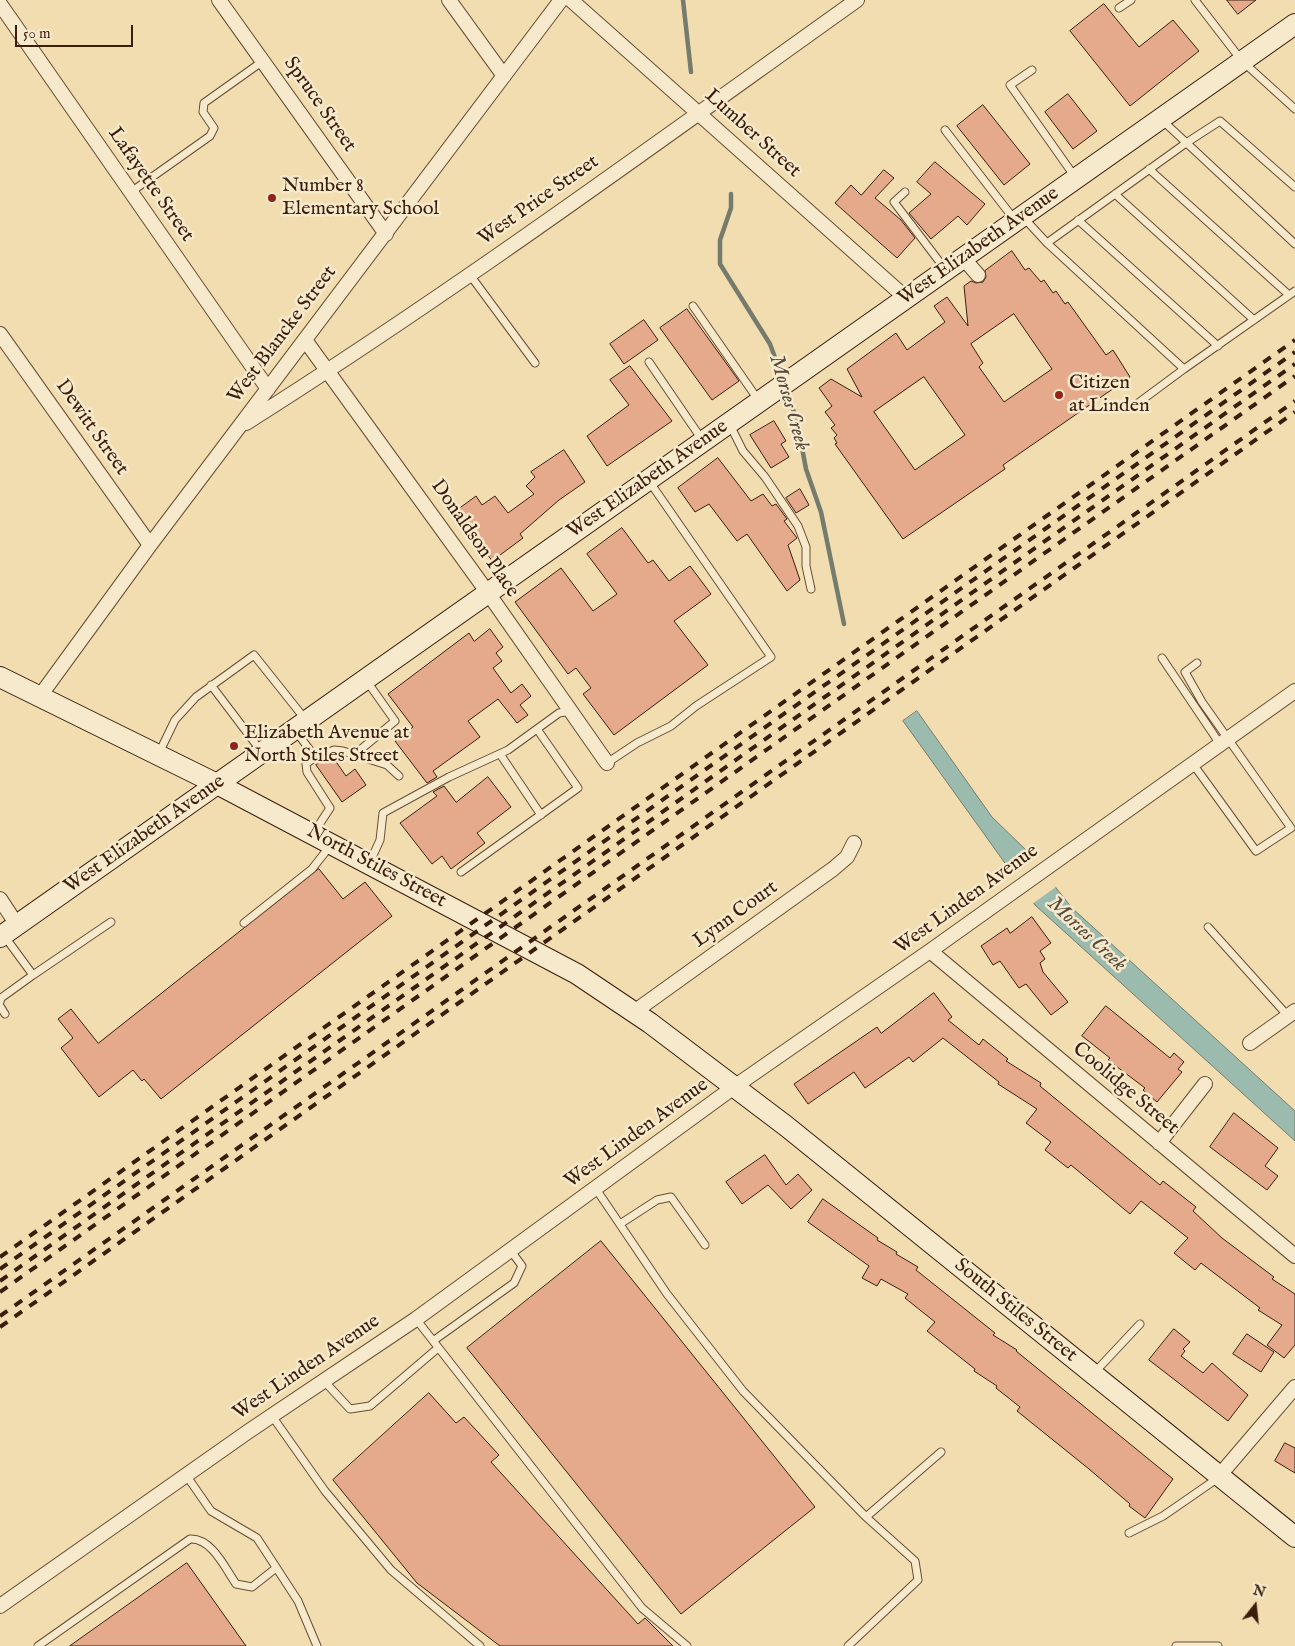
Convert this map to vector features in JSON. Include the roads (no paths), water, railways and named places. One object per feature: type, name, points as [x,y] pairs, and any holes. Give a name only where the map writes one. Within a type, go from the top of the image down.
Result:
[{"type":"main road","name":"West Elizabeth Avenue","points":[[7,932],[219,785],[766,396],[964,259],[1242,61],[1290,30]]},
{"type":"main road","name":"North Stiles Street","points":[[0,677],[219,785],[370,863],[577,974],[634,1012],[734,1087]]},
{"type":"main road","name":"South Stiles Street","points":[[734,1087],[1295,1537]]},
{"type":"street","name":"Spruce Street","points":[[219,0],[386,234]]},
{"type":"street","points":[[449,0],[504,76]]},
{"type":"street","name":"West Blancke Street","points":[[40,696],[150,545],[386,234],[560,0]]},
{"type":"street","name":"Lumber Street","points":[[571,0],[906,298]]},
{"type":"street","name":"West Price Street","points":[[238,428],[328,371],[470,275],[857,0]]},
{"type":"street","name":"Lafayette Street","points":[[0,4],[268,390]]},
{"type":"street","points":[[964,259],[978,275]]},
{"type":"street","name":"Dewitt Street","points":[[0,334],[150,545]]},
{"type":"street","name":"Donaldson Place","points":[[305,340],[488,593],[607,763]]},
{"type":"street","name":"West Linden Avenue","points":[[0,1606],[272,1416],[416,1320],[734,1087],[930,952],[1295,691]]},
{"type":"street","name":"Lynn Court","points":[[634,1012],[834,869],[847,856],[854,843]]},
{"type":"street","points":[[0,900],[7,932]]},
{"type":"street","name":"Coolidge Street","points":[[930,952],[1295,1256]]},
{"type":"street","points":[[1250,1043],[1291,1014]]},
{"type":"street","points":[[1159,1143],[1205,1084]]},
{"type":"street","points":[[1219,1476],[1295,1387]]},
{"type":"lane","points":[[1120,8],[1131,0]]},
{"type":"lane","points":[[1196,0],[1242,61],[1295,109]]},
{"type":"lane","points":[[131,192],[210,136],[214,128],[204,112],[204,103],[263,61]]},
{"type":"lane","points":[[1032,70],[1010,85],[1076,179]]},
{"type":"lane","points":[[1161,119],[1295,244]]},
{"type":"lane","points":[[1047,243],[1149,169],[1220,121],[1295,187]]},
{"type":"lane","points":[[945,130],[1020,219],[1184,369]]},
{"type":"lane","points":[[1134,406],[1292,293],[1149,169]]},
{"type":"lane","points":[[905,192],[894,202],[946,271]]},
{"type":"lane","points":[[1115,194],[1254,320]]},
{"type":"lane","points":[[1078,220],[1218,346]]},
{"type":"lane","points":[[470,275],[535,363]]},
{"type":"lane","points":[[693,306],[766,396]]},
{"type":"lane","points":[[649,362],[703,441]]},
{"type":"lane","points":[[729,423],[743,451],[765,477],[798,526],[806,547],[806,566],[811,589]]},
{"type":"lane","points":[[607,763],[671,726],[696,706],[771,658],[648,480]]},
{"type":"lane","points":[[158,755],[176,720],[196,697],[254,655],[301,726],[315,758]]},
{"type":"lane","points":[[1162,658],[1291,828],[1256,851],[1193,764]]},
{"type":"lane","points":[[1197,663],[1185,672],[1224,741]]},
{"type":"lane","points":[[354,754],[395,721],[366,680]]},
{"type":"lane","points":[[211,686],[263,753]]},
{"type":"lane","points":[[370,863],[380,840],[384,814],[449,778],[500,754],[559,712],[571,712]]},
{"type":"lane","points":[[461,872],[578,788],[537,729]]},
{"type":"lane","points":[[313,834],[330,808],[307,772],[306,764],[334,750],[354,754],[387,765],[399,776]]},
{"type":"lane","points":[[500,754],[541,815]]},
{"type":"lane","points":[[244,923],[312,869],[332,844]]},
{"type":"lane","points":[[0,1002],[1,998],[111,922]]},
{"type":"lane","points":[[1208,927],[1291,1014]]},
{"type":"lane","points":[[7,932],[33,975]]},
{"type":"lane","points":[[0,1006],[5,1014]]},
{"type":"lane","points":[[596,1189],[667,1294],[743,1391],[866,1517],[915,1561],[918,1580],[848,1646]]},
{"type":"lane","points":[[620,1224],[657,1200],[671,1197],[705,1245]]},
{"type":"lane","points":[[433,1341],[514,1283],[522,1266],[511,1251]]},
{"type":"lane","points":[[416,1320],[642,1608],[687,1646]]},
{"type":"lane","points":[[1092,1374],[1140,1324]]},
{"type":"lane","points":[[325,1382],[350,1409],[370,1406],[438,1348]]},
{"type":"lane","points":[[272,1416],[325,1491],[391,1570],[480,1646]]},
{"type":"lane","points":[[866,1517],[941,1452]]},
{"type":"lane","points":[[186,1476],[211,1511],[257,1538],[298,1601],[317,1646]]},
{"type":"lane","points":[[1129,1533],[1163,1516],[1219,1476]]},
{"type":"lane","points":[[38,1646],[190,1539],[201,1541],[214,1552],[236,1584],[252,1587],[276,1568]]},
{"type":"lane","points":[[1176,1646],[1218,1646]]},
{"type":"water","points":[[917,711],[992,817],[1026,850],[1072,908],[1295,1111],[1295,1141],[1035,905],[903,721]]},
{"type":"waterway","name":"Morses Creek","points":[[683,0],[691,72]]},
{"type":"waterway","name":"Morses Creek","points":[[731,194],[731,208],[720,240],[720,264],[770,344],[783,379]]},
{"type":"waterway","name":"Morses Creek","points":[[786,389],[797,421],[806,469],[821,512],[844,624]]},
{"type":"railway","points":[[0,1257],[1295,340]]},
{"type":"railway","points":[[0,1269],[1295,352]]},
{"type":"railway","points":[[0,1281],[1295,364]]},
{"type":"railway","points":[[0,1292],[1295,376]]},
{"type":"railway","points":[[0,1316],[1295,401]]},
{"type":"railway","points":[[0,1327],[1295,412]]},
{"type":"place","name":"Number 8 Elementary School","points":[[272,198]]},
{"type":"place","name":"Citizen at Linden","points":[[1059,395]]},
{"type":"place","name":"Elizabeth Avenue at North Stiles Street","points":[[234,746]]}]
